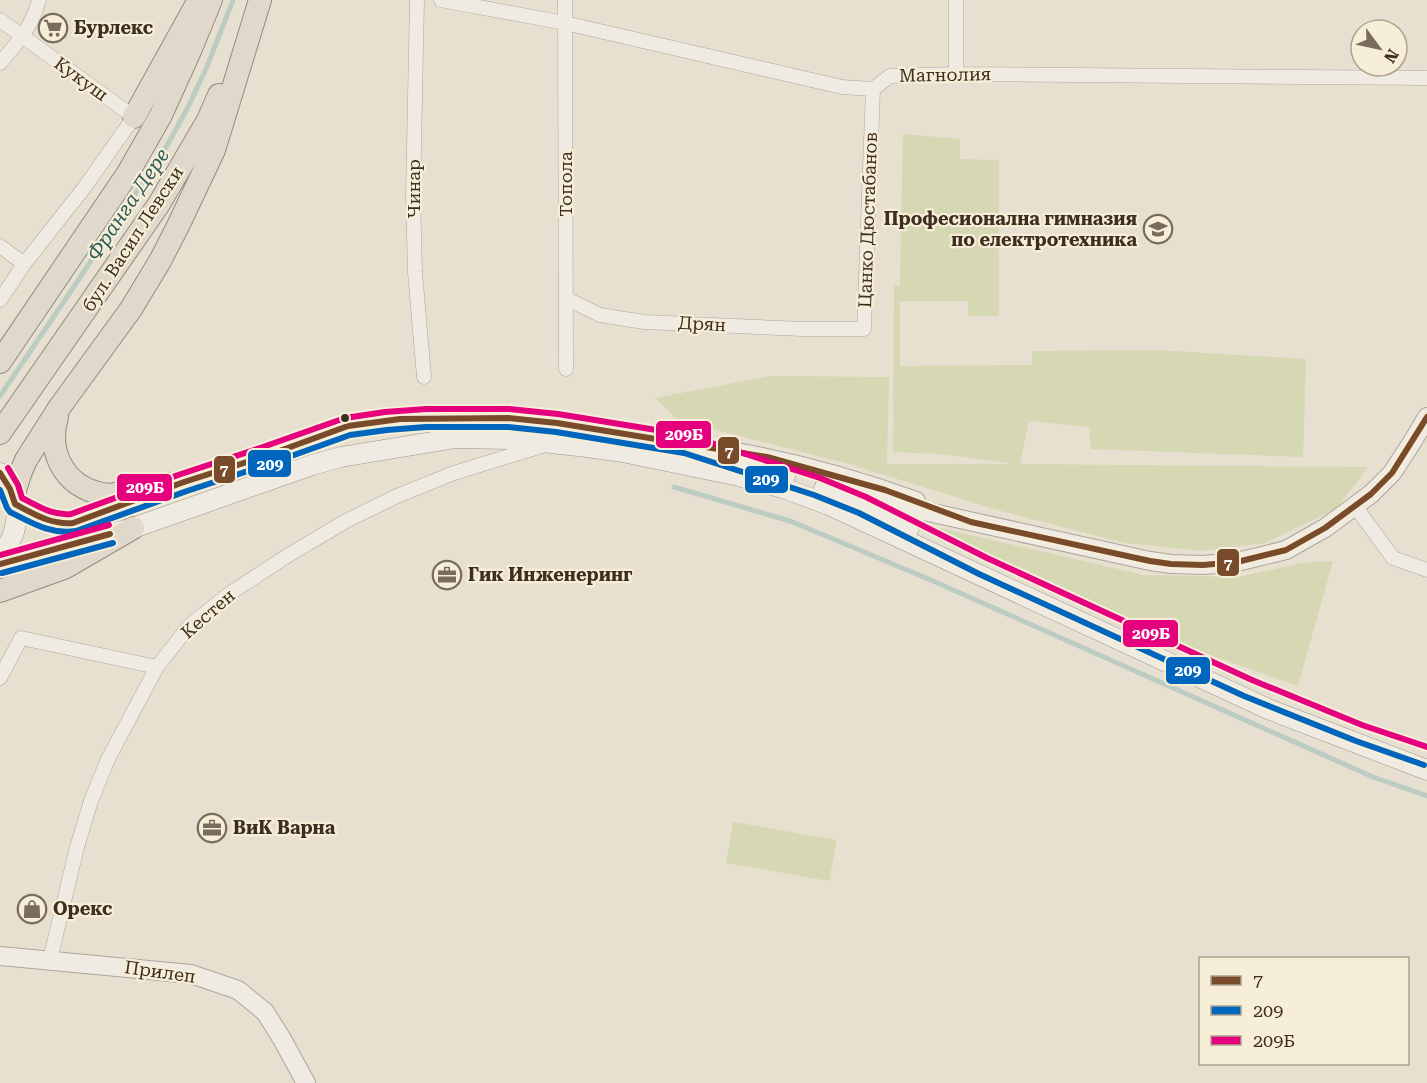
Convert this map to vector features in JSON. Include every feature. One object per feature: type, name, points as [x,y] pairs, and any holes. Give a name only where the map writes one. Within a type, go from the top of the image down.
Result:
[{"type":"highway","points":[[134,117],[199,0]]},
{"type":"highway","points":[[0,362],[143,148],[171,95],[211,0]]},
{"type":"highway","points":[[14,500],[26,460],[59,408],[131,309],[151,278],[178,226],[214,150],[259,0]]},
{"type":"highway","name":"бул. Васил Левски","points":[[0,433],[159,204],[208,120],[259,0]]},
{"type":"highway","points":[[59,408],[53,437],[57,458],[71,477],[89,491],[109,495],[184,482]]},
{"type":"highway","points":[[0,591],[64,568],[133,528]]},
{"type":"main road","points":[[14,500],[49,521],[65,525],[348,426],[400,419],[508,418],[557,423],[686,444],[817,487],[863,505],[983,566],[1228,680],[1359,733],[1427,757]]},
{"type":"main road","points":[[0,564],[133,528],[340,457],[456,438],[508,438],[622,452],[739,476],[783,488],[829,505],[1268,709],[1427,770]]},
{"type":"main road","points":[[0,555],[8,546],[15,531],[16,522],[14,500],[1,473]]},
{"type":"street","points":[[0,63],[23,37],[36,12],[39,0]]},
{"type":"street","name":"Чинар","points":[[417,0],[413,195],[415,272],[424,377]]},
{"type":"street","name":"Магнолия","points":[[441,0],[565,23],[842,87],[873,89],[890,76],[956,74],[1427,78]]},
{"type":"street","name":"Топола","points":[[565,0],[566,369]]},
{"type":"street","points":[[956,0],[956,74]]},
{"type":"street","name":"Кукуш","points":[[0,20],[134,117]]},
{"type":"street","name":"Цанко Дюстабанов","points":[[842,330],[864,329],[873,89]]},
{"type":"street","points":[[0,300],[24,264],[84,188],[134,117]]},
{"type":"street","points":[[0,246],[24,264]]},
{"type":"street","name":"Дрян","points":[[567,299],[600,315],[644,322],[842,330]]},
{"type":"street","points":[[829,505],[901,506],[1171,564],[1203,565],[1237,562],[1286,550],[1325,528],[1371,494],[1392,473],[1427,417]]},
{"type":"street","name":"Кестен","points":[[50,960],[77,847],[91,801],[108,759],[157,667],[189,626],[229,594],[346,521],[454,473],[552,442]]},
{"type":"street","points":[[686,444],[767,457],[885,490],[971,522]]},
{"type":"street","points":[[1355,506],[1393,558],[1427,570]]},
{"type":"street","points":[[0,678],[21,638],[157,667]]},
{"type":"street","name":"Прилеп","points":[[0,956],[191,974],[238,990],[265,1012],[306,1083]]},
{"type":"green space","points":[[903,134],[960,139],[960,159],[999,160],[999,316],[968,316],[968,301],[900,301],[900,366],[1032,365],[1032,351],[1157,350],[1306,359],[1303,457],[1091,449],[1089,427],[1029,421],[1020,464],[1368,467],[1336,509],[1265,543],[1203,551],[1125,543],[994,509],[849,464],[678,420],[655,398],[770,376],[889,377],[887,464],[1013,464],[942,454],[893,452],[894,286],[900,285]]},
{"type":"green space","points":[[910,521],[1144,575],[1238,577],[1302,563],[1333,561],[1298,686],[1182,645]]},
{"type":"green space","points":[[733,822],[837,840],[829,881],[726,863]]},
{"type":"waterway","name":"Франга Дере","points":[[0,396],[168,144],[206,69],[233,0]]},
{"type":"waterway","points":[[674,487],[790,521],[931,580],[1373,777],[1427,796]]},
{"type":"transit line","name":"209Б","points":[[8,468],[18,485],[22,498],[52,512],[71,514],[345,418],[385,412],[426,409],[509,409],[558,414],[687,435],[820,478],[866,497],[987,558],[1252,680],[1362,725],[1427,747]]},
{"type":"transit line","name":"7","points":[[0,473],[10,489],[15,504],[50,521],[73,523],[348,426],[400,419],[508,418],[557,423],[767,457],[885,490],[971,522],[1150,561],[1203,565],[1237,562],[1286,550],[1325,528],[1371,494],[1392,473],[1427,417]]},
{"type":"transit line","name":"209","points":[[0,490],[10,512],[50,530],[67,532],[76,531],[350,435],[387,430],[426,427],[508,427],[556,432],[684,453],[814,495],[859,513],[979,574],[1244,696],[1356,741],[1424,765]]},
{"type":"transit line","name":"209Б","points":[[0,555],[109,525]]},
{"type":"transit line","name":"7","points":[[0,564],[110,534]]},
{"type":"transit line","name":"209","points":[[2,573],[113,543]]},
{"type":"place","name":"Бурлекс","points":[[53,28]]},
{"type":"place","name":"Професионална гимназия по електротехника","points":[[1158,229]]},
{"type":"place","name":"Гик Инженеринг","points":[[447,575]]},
{"type":"place","name":"ВиК Варна","points":[[212,828]]},
{"type":"place","name":"Орекс","points":[[32,909]]}]
